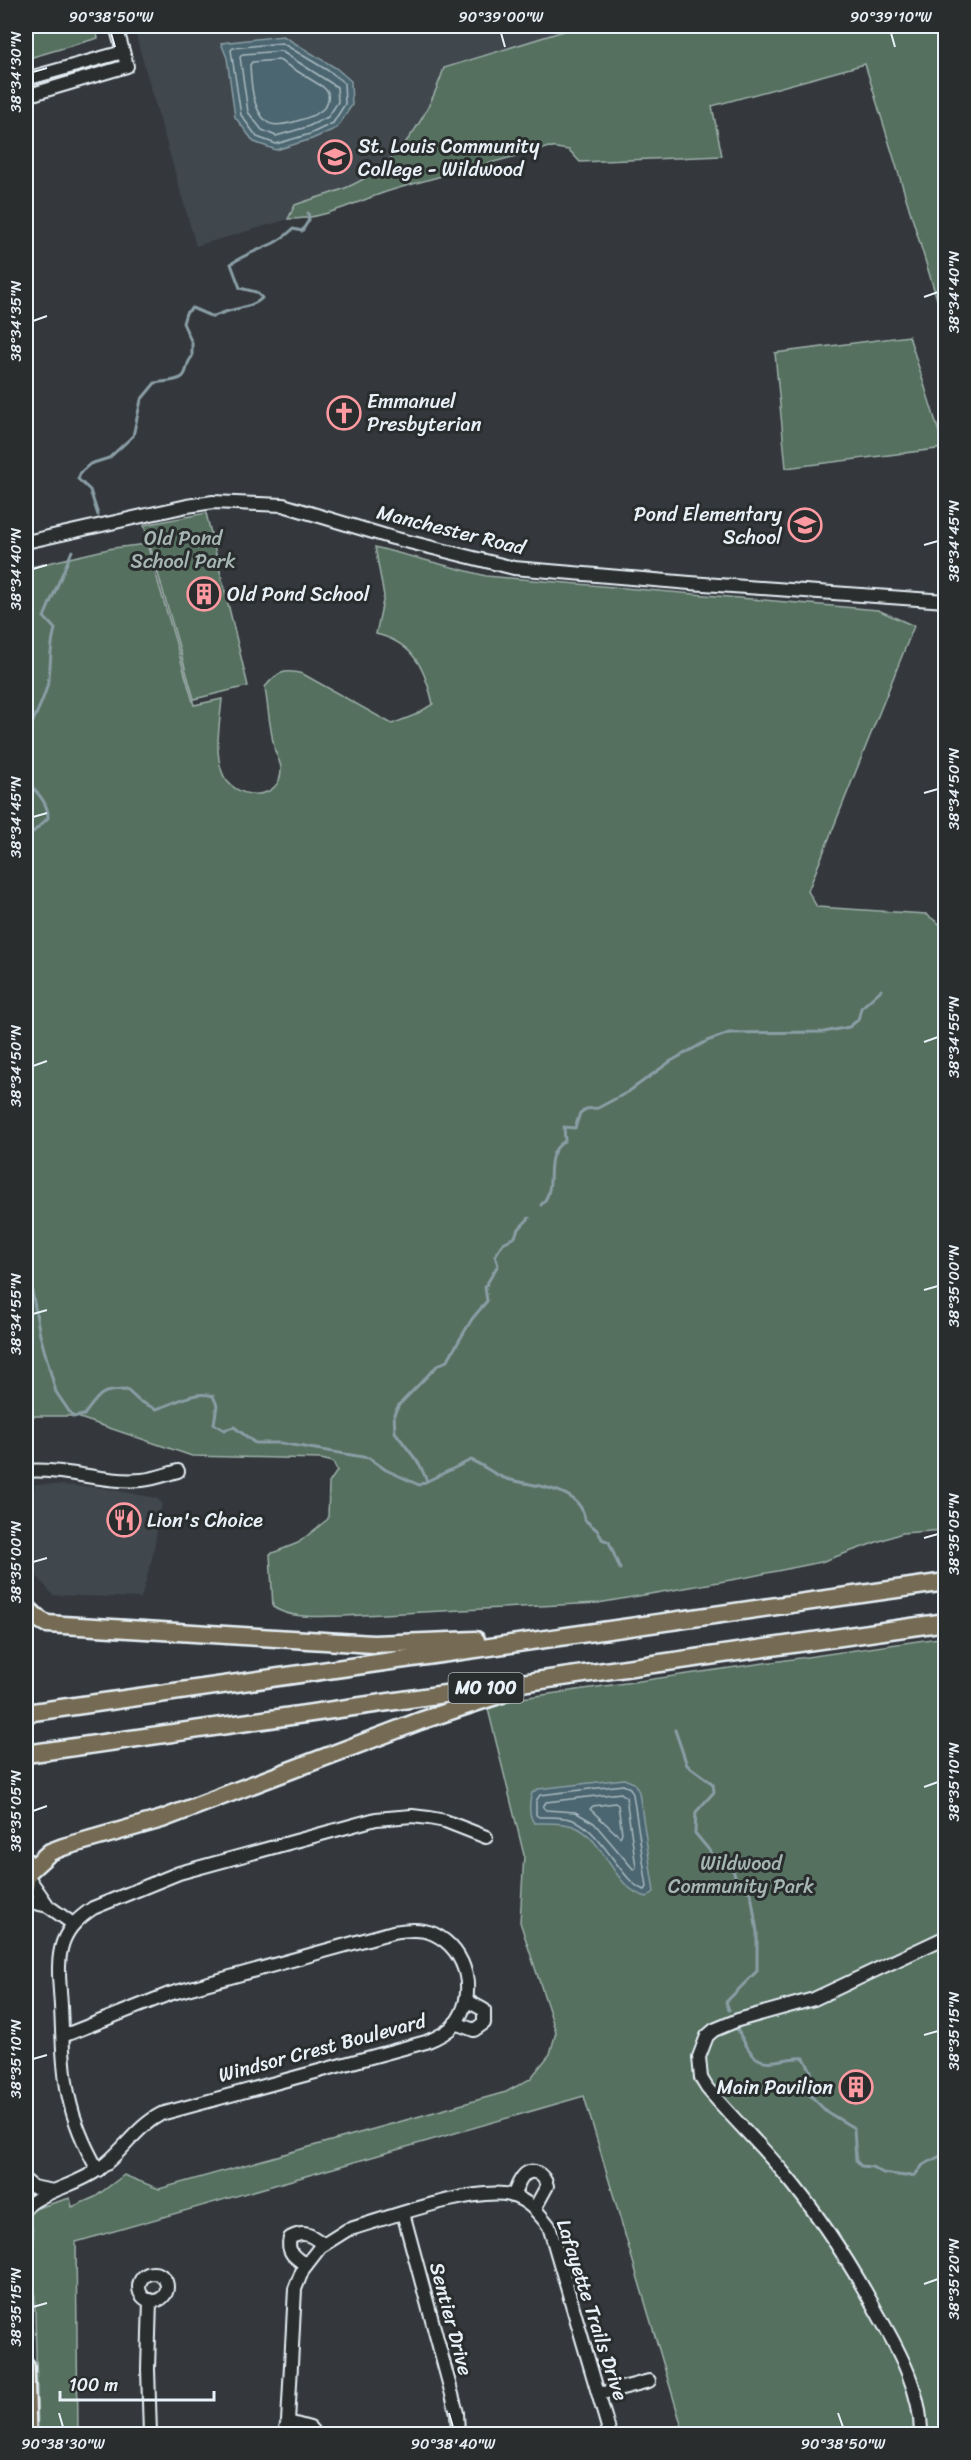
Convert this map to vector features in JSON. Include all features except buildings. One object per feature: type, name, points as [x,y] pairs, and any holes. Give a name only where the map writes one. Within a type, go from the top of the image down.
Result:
[{"type":"highway","name":"MO 100","points":[[26,1713],[945,1582]]},
{"type":"highway","points":[[26,1607],[47,1624],[373,1644],[497,1639],[525,1641]]},
{"type":"highway","name":"MO 100","points":[[26,1754],[945,1622]]},
{"type":"highway","points":[[27,1874],[50,1852],[63,1847],[162,1819],[420,1721],[555,1678]]},
{"type":"main road","points":[[26,2366],[28,2434]]},
{"type":"street","points":[[26,96],[127,66],[116,26]]},
{"type":"street","points":[[26,80],[123,52]]},
{"type":"street","name":"Manchester Road","points":[[26,542],[196,504],[263,502],[301,509],[393,538],[513,568],[690,584],[945,601]]},
{"type":"street","points":[[26,1471],[58,1470],[116,1479],[143,1480],[178,1471]]},
{"type":"street","points":[[99,2170],[80,2136],[65,2086],[60,1953],[73,1924],[93,1908],[166,1877],[356,1823],[412,1816],[445,1821],[486,1837]]},
{"type":"street","points":[[27,1874],[48,1906],[73,1924]]},
{"type":"street","points":[[26,1901],[48,1906]]},
{"type":"street","name":"Windsor Crest Boulevard","points":[[26,2207],[53,2190],[69,2186],[99,2170],[152,2119],[167,2111],[426,2042],[441,2036],[455,2023],[466,2000],[467,1977],[457,1953],[433,1933],[408,1930],[393,1932],[169,1994],[63,2036]]},
{"type":"street","points":[[921,2434],[918,2403],[910,2379],[892,2338],[858,2278],[783,2172],[707,2088],[701,2078],[699,2057],[706,2036],[714,2030],[738,2020],[814,1999],[945,1937]]},
{"type":"street","points":[[455,2023],[474,2030],[484,2023],[484,2010],[466,2000]]},
{"type":"street","points":[[513,2196],[523,2176],[531,2172],[540,2174],[544,2177],[547,2186],[535,2208]]},
{"type":"street","points":[[26,2181],[33,2187],[53,2190]]},
{"type":"street","name":"Lafayette Trails Drive","points":[[284,2434],[288,2422],[295,2289],[306,2265],[323,2244],[347,2230],[478,2193],[513,2196],[535,2208],[549,2226],[610,2434]]},
{"type":"street","name":"Sentier Drive","points":[[403,2214],[457,2413],[458,2434]]},
{"type":"street","points":[[306,2265],[290,2252],[288,2244],[290,2238],[307,2233],[323,2244]]},
{"type":"street","points":[[150,2300],[148,2369],[150,2434]]},
{"type":"street","points":[[599,2394],[650,2380]]},
{"type":"street","points":[[288,2422],[310,2428],[315,2434]]},
{"type":"shaded area","name":"St. Louis Community College - Wildwood","points":[[133,26],[667,26],[690,102],[196,246]]},
{"type":"shaded area","points":[[35,1484],[97,1487],[156,1498],[162,1503],[152,1559],[141,1598],[53,1595],[27,1565],[26,1552]]},
{"type":"green space","points":[[26,26],[95,26],[98,38],[26,59]]},
{"type":"green space","points":[[580,26],[945,26],[945,325],[865,64],[712,106],[722,156],[580,162],[569,150],[549,147],[429,179],[327,213],[288,219],[295,205],[352,185],[385,164],[398,151],[421,120],[444,68]]},
{"type":"green space","points":[[909,336],[944,448],[786,468],[775,353]]},
{"type":"green space","name":"Old Pond School Park","points":[[206,513],[248,686],[194,699],[144,525]]},
{"type":"green space","points":[[147,544],[194,705],[222,699],[218,755],[222,772],[236,789],[246,793],[266,792],[274,788],[279,780],[281,767],[273,743],[265,687],[281,673],[303,674],[392,724],[415,715],[433,704],[426,680],[416,659],[400,644],[376,634],[384,596],[375,547],[486,576],[878,610],[914,626],[808,891],[817,907],[926,914],[942,926],[945,943],[945,1530],[902,1533],[821,1562],[598,1603],[343,1616],[298,1616],[273,1607],[270,1554],[298,1543],[328,1519],[329,1483],[337,1471],[333,1462],[321,1459],[192,1456],[74,1416],[26,1416],[26,568],[113,548]]},
{"type":"green space","name":"Wildwood Community Park","points":[[945,1637],[945,2434],[684,2434],[584,2096],[76,2242],[78,2434],[38,2434],[33,2231],[30,2215],[34,2209],[70,2198],[72,2207],[95,2197],[124,2175],[159,2189],[506,2092],[530,2079],[550,2054],[556,2032],[520,1922],[524,1855],[488,1709],[515,1699]]},
{"type":"water","points":[[283,36],[336,68],[351,81],[352,105],[337,128],[312,139],[276,150],[254,142],[235,117],[227,58],[221,43]]},
{"type":"water","points":[[624,1779],[634,1783],[639,1792],[654,1892],[647,1897],[635,1892],[625,1884],[594,1841],[584,1832],[564,1824],[534,1823],[530,1812],[532,1793],[538,1789]]},
{"type":"waterway","points":[[98,515],[90,490],[78,479],[81,472],[90,464],[109,458],[133,436],[141,400],[155,383],[175,380],[184,375],[192,357],[192,343],[183,323],[186,313],[192,308],[213,317],[258,302],[262,298],[256,292],[240,288],[231,264],[278,241],[293,229],[302,231],[309,220],[308,213]]},
{"type":"waterway","points":[[26,736],[43,700],[49,677],[55,629],[44,617],[72,551]]},
{"type":"waterway","points":[[26,781],[38,793],[48,813],[48,818],[31,834],[26,846]]},
{"type":"waterway","points":[[26,872],[26,893]]},
{"type":"waterway","points":[[541,1205],[549,1190],[553,1155],[557,1147],[565,1141],[564,1127],[575,1128],[580,1113],[586,1109],[598,1108],[628,1092],[671,1061],[707,1041],[729,1033],[824,1032],[849,1027],[858,1020],[861,1008],[881,990]]},
{"type":"waterway","points":[[427,1481],[420,1465],[395,1432],[394,1414],[399,1405],[431,1372],[438,1365],[447,1361],[472,1319],[487,1301],[485,1287],[498,1265],[495,1256],[503,1243],[515,1237],[517,1231],[529,1218]]},
{"type":"waterway","points":[[31,1286],[40,1335],[56,1392],[73,1417],[84,1415],[97,1398],[111,1391],[127,1390],[139,1401],[156,1409],[191,1396],[206,1395],[213,1396],[217,1405],[214,1424],[224,1430],[234,1427],[255,1443],[280,1443],[369,1458],[386,1470],[419,1485],[471,1460],[504,1478],[553,1489],[574,1500],[585,1520],[598,1531],[602,1539],[609,1542],[620,1569]]},
{"type":"waterway","points":[[675,1730],[687,1765],[713,1784],[714,1792],[696,1812],[695,1833],[714,1856],[733,1870],[738,1885],[751,1893],[757,1932],[757,1971],[726,2002],[729,2010]]},
{"type":"waterway","points":[[736,2027],[749,2050],[759,2059],[771,2061],[804,2058],[811,2071],[810,2095],[827,2112],[854,2128],[856,2161],[861,2166],[872,2167],[883,2173],[915,2175],[923,2165],[946,2153]]},
{"type":"place","name":"St. Louis Community College - Wildwood","points":[[335,157]]},
{"type":"place","name":"Emmanuel Presbyterian","points":[[344,413]]},
{"type":"place","name":"Pond Elementary School","points":[[805,525]]},
{"type":"place","name":"Old Pond School","points":[[204,594]]},
{"type":"place","name":"Lion's Choice","points":[[124,1520]]},
{"type":"place","name":"Main Pavilion","points":[[856,2087]]}]
